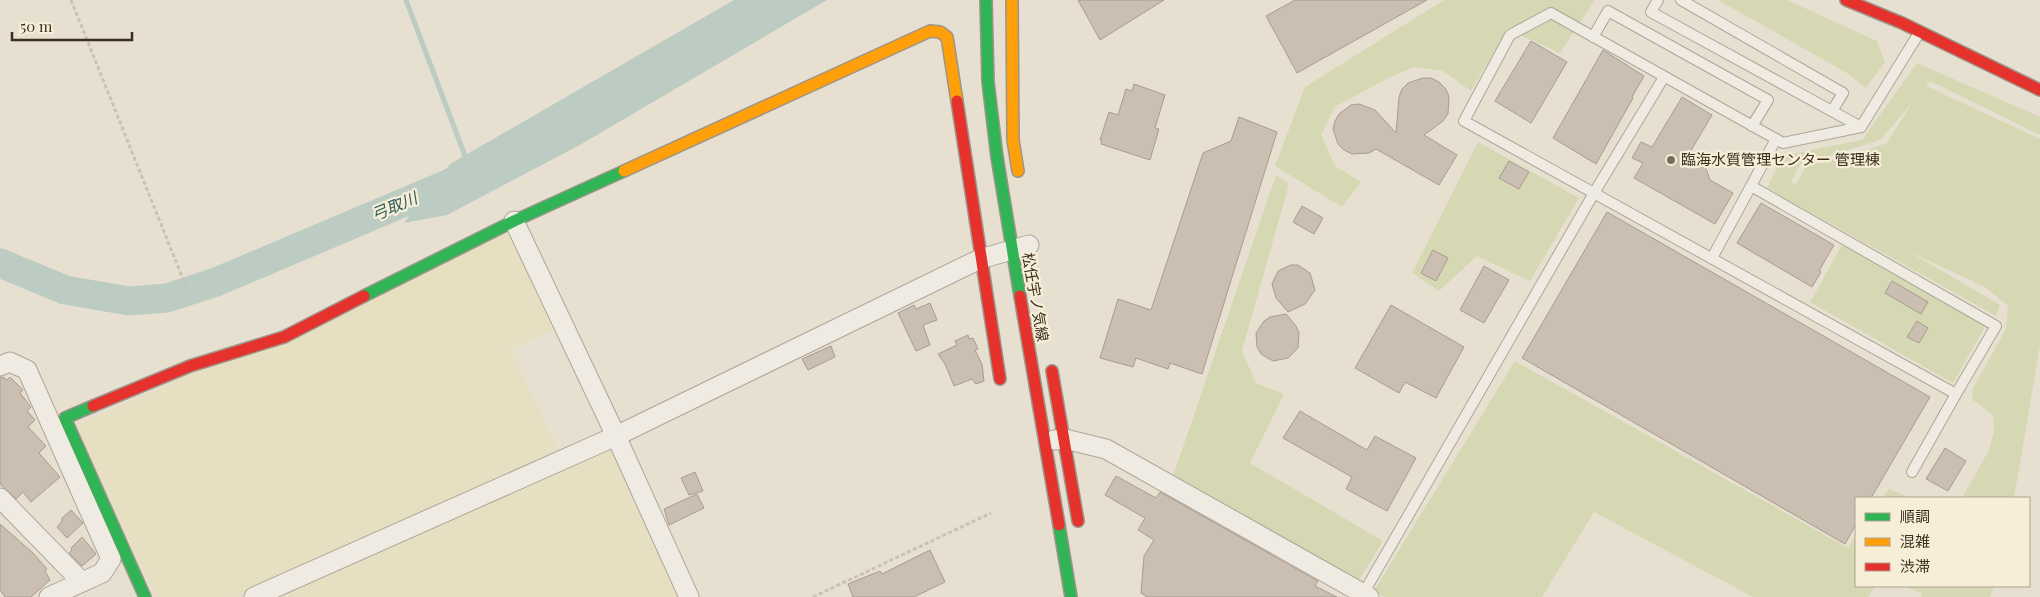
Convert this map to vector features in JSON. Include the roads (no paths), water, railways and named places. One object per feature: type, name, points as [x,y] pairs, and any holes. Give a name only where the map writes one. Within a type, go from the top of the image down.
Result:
[{"type":"street","name":"松任宇ノ気線","points":[[986,0],[988,82],[1025,246],[1046,441],[1071,597]]},
{"type":"street","points":[[1012,0],[1013,140],[1019,178]]},
{"type":"street","points":[[1846,0],[1920,32],[2040,90]]},
{"type":"street","points":[[145,597],[65,418],[190,366],[284,337],[514,222],[930,31],[940,32],[946,37],[1000,378]]},
{"type":"street","points":[[514,222],[616,436],[689,597]]},
{"type":"street","points":[[254,597],[616,436],[980,259],[1025,246]]},
{"type":"street","name":"松任宇ノ気線","points":[[1050,361],[1065,439],[1079,530]]},
{"type":"street","points":[[0,366],[10,362],[27,370],[111,559],[102,573],[49,597]]},
{"type":"street","points":[[1046,441],[1065,439],[1106,449],[1366,595]]},
{"type":"street","points":[[0,498],[82,582]]},
{"type":"lane","points":[[1658,0],[1651,12],[1862,127]]},
{"type":"lane","points":[[1681,0],[1843,93],[1832,111]]},
{"type":"lane","points":[[1593,37],[1608,11],[1768,100],[1752,126]]},
{"type":"lane","points":[[1920,32],[1862,127],[1783,143],[1551,13],[1510,35],[1464,121],[1956,394]]},
{"type":"lane","points":[[1366,595],[1594,193],[1664,77]]},
{"type":"lane","points":[[1712,258],[1776,139]]},
{"type":"lane","points":[[1751,186],[1996,326],[1912,472]]},
{"type":"waterway","points":[[406,0],[467,161]]},
{"type":"waterway","name":"弓取川","points":[[0,263],[65,290],[129,301],[167,298],[216,282],[464,177]]},
{"type":"place","name":"臨海水質管理センター 管理棟","points":[[1671,160]]}]
